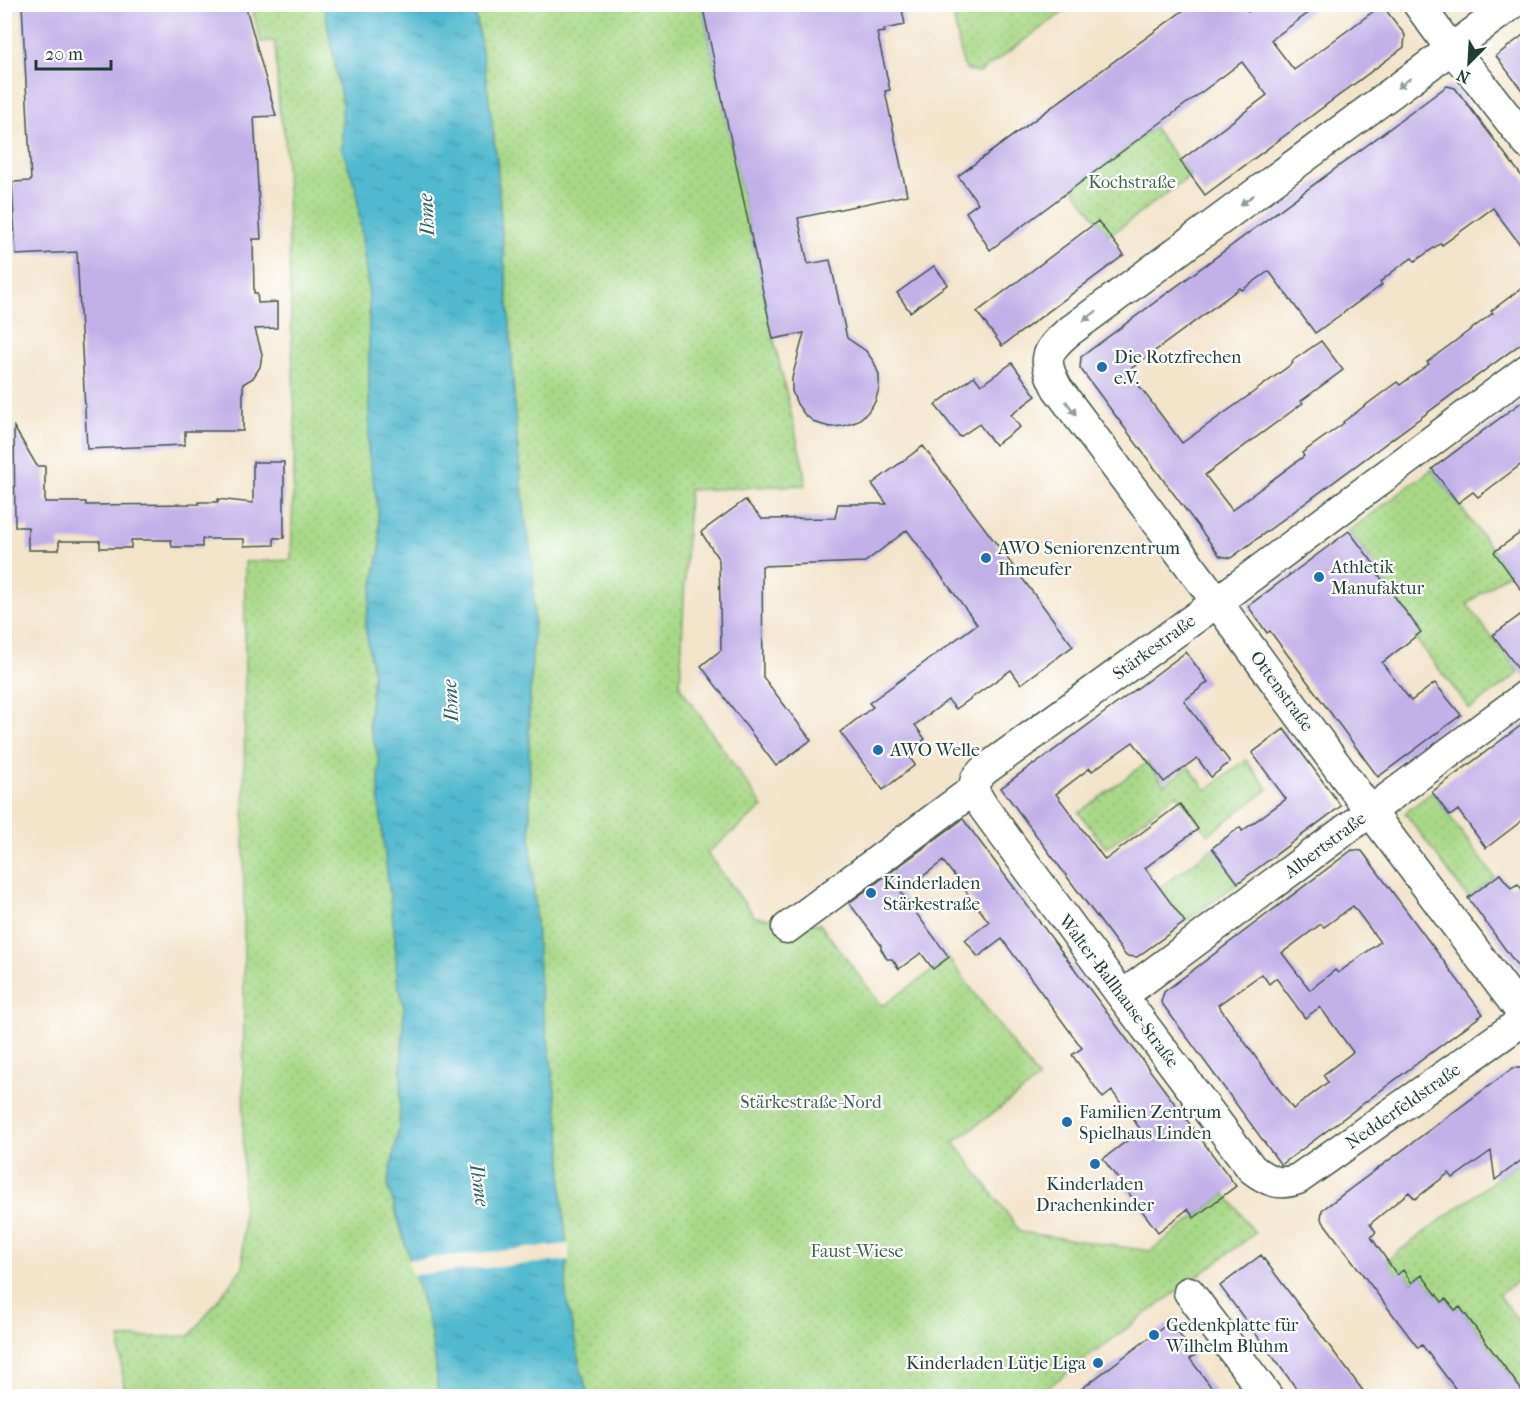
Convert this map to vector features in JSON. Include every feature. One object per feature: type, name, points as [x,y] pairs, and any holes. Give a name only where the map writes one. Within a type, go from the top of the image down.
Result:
[{"type":"street","points":[[1418,4],[1527,144]]},
{"type":"street","points":[[1451,49],[1512,4]]},
{"type":"street","name":"Ottenstraße","points":[[1451,49],[1067,333],[1056,343],[1048,356],[1048,371],[1057,388],[1527,1019]]},
{"type":"street","name":"Stärkestraße","points":[[787,928],[862,883],[925,836],[973,790],[976,779],[982,771],[1217,602],[1527,369]]},
{"type":"street","name":"Albertstraße","points":[[1122,996],[1527,694]]},
{"type":"street","name":"Walter-Ballhause-Straße","points":[[973,790],[991,818],[1122,996],[1252,1169],[1274,1182]]},
{"type":"street","name":"Nedderfeldstraße","points":[[1274,1182],[1286,1184],[1298,1179],[1527,1019]]},
{"type":"street","points":[[1189,1292],[1267,1396]]},
{"type":"green space","points":[[951,4],[1073,5],[979,73],[967,70],[963,64]]},
{"type":"green space","points":[[251,5],[324,5],[342,103],[342,149],[356,188],[369,295],[368,451],[378,508],[380,549],[365,625],[373,673],[369,724],[379,760],[379,804],[395,938],[397,978],[404,1007],[399,1127],[388,1185],[430,1328],[438,1396],[149,1396],[148,1394],[125,1394],[120,1338],[190,1336],[243,1267],[245,562],[291,560],[295,429],[285,137],[279,110],[275,41],[261,42]]},
{"type":"green space","points":[[474,5],[702,5],[804,470],[805,485],[689,490],[680,687],[763,807],[707,853],[755,917],[820,924],[882,1006],[949,959],[1039,1079],[954,1142],[1020,1232],[1150,1251],[1226,1194],[1255,1233],[1036,1396],[588,1396],[566,1296],[567,1251],[562,1195],[562,1144],[541,1002],[530,828],[529,714],[534,619],[533,567],[517,443],[497,161]]},
{"type":"green space","name":"Kochstraße","points":[[1154,128],[1190,176],[1109,236],[1073,188]]},
{"type":"green space","points":[[1432,469],[1509,572],[1467,604],[1519,673],[1470,709],[1414,637],[1421,631],[1349,531]]},
{"type":"green space","points":[[1246,760],[1268,789],[1208,835],[1177,794],[1106,848],[1079,813],[1147,762],[1164,785],[1189,767],[1206,790]]},
{"type":"green space","points":[[1432,792],[1495,878],[1468,898],[1405,813]]},
{"type":"green space","points":[[1213,848],[1238,883],[1185,922],[1159,888]]},
{"type":"green space","points":[[1527,1156],[1527,1274],[1499,1295],[1519,1322],[1527,1316],[1527,1393],[1525,1395],[1460,1307],[1455,1310],[1446,1299],[1442,1302],[1422,1276],[1412,1283],[1403,1271],[1397,1275],[1386,1261]]},
{"type":"water","name":"Ihme","points":[[324,5],[474,5],[497,161],[517,443],[533,567],[534,619],[529,714],[530,828],[541,1002],[562,1144],[562,1195],[567,1251],[566,1296],[588,1396],[438,1396],[430,1328],[388,1185],[399,1127],[404,1007],[397,978],[395,938],[379,804],[379,760],[369,724],[373,673],[365,625],[380,549],[378,508],[368,451],[369,295],[356,188],[342,149],[342,103]]},
{"type":"pier","points":[[569,1244],[569,1260],[412,1275],[408,1260]]},
{"type":"building","points":[[22,4],[245,4],[276,116],[254,117],[261,239],[253,239],[254,293],[257,293],[258,303],[277,302],[277,328],[255,329],[262,354],[260,367],[253,378],[243,384],[243,431],[185,431],[185,445],[87,449],[77,252],[16,255],[12,182],[31,181]]},
{"type":"building","points":[[702,4],[901,4],[905,25],[884,29],[885,32],[877,33],[890,90],[885,91],[907,195],[798,218],[808,264],[830,260],[847,338],[866,351],[879,375],[879,389],[875,402],[856,422],[830,427],[816,423],[805,415],[792,391],[792,378],[804,333],[773,339]]},
{"type":"building","points":[[1192,4],[1242,4],[1248,12],[1257,4],[1321,4],[1271,40],[1294,70],[1382,5],[1405,35],[1404,47],[1205,195],[1180,161],[1267,95],[1242,62],[990,250],[966,212],[978,203],[958,176]]},
{"type":"building","points":[[1527,32],[1527,97],[1496,56]]},
{"type":"building","points":[[1447,86],[1455,88],[1527,183],[1527,254],[1493,208],[1442,245],[1441,243],[1415,261],[1412,258],[1396,269],[1380,282],[1382,285],[1315,333],[1269,271],[1242,290],[1240,288],[1128,371],[1182,443],[1321,341],[1343,370],[1301,401],[1303,403],[1205,475],[1232,510],[1304,456],[1302,453],[1343,422],[1397,382],[1400,385],[1429,364],[1427,362],[1493,313],[1491,311],[1527,284],[1527,339],[1231,558],[1220,556],[1080,368],[1081,357]]},
{"type":"building","points":[[1098,221],[1124,255],[1002,346],[977,312]]},
{"type":"building","points":[[934,266],[948,284],[910,312],[897,293]]},
{"type":"building","points":[[1012,363],[1036,396],[1011,415],[1020,427],[995,445],[979,424],[960,437],[935,405],[974,376],[981,385]]},
{"type":"building","points":[[1527,398],[1527,460],[1478,497],[1473,492],[1458,503],[1432,469]]},
{"type":"building","points":[[14,427],[37,466],[45,466],[45,502],[86,502],[86,505],[199,504],[199,502],[218,502],[218,499],[253,503],[253,462],[284,462],[284,538],[274,538],[274,545],[244,546],[244,539],[202,539],[202,547],[172,547],[171,540],[131,540],[131,548],[100,548],[100,541],[59,541],[59,550],[28,550],[28,527],[15,527]]},
{"type":"building","points":[[923,446],[1073,646],[1021,684],[1011,670],[956,709],[948,700],[915,725],[925,739],[907,753],[915,765],[883,790],[840,732],[873,707],[869,703],[977,624],[907,530],[865,562],[762,566],[763,677],[811,740],[776,766],[701,666],[721,650],[719,560],[701,532],[745,500],[762,519],[835,518],[838,504],[887,504],[872,484]]},
{"type":"building","points":[[1527,528],[1527,598],[1494,552]]},
{"type":"building","points":[[1349,531],[1421,632],[1382,663],[1411,701],[1435,683],[1461,715],[1378,777],[1270,631],[1267,633],[1248,606]]},
{"type":"building","points":[[1527,610],[1527,677],[1524,677],[1493,635]]},
{"type":"building","points":[[1186,652],[1208,682],[1184,701],[1230,762],[1211,777],[1197,758],[1164,782],[1133,742],[1092,771],[1090,768],[1056,794],[1105,860],[1180,804],[1198,829],[1145,868],[1185,922],[1137,957],[1126,956],[1001,788]]},
{"type":"building","points":[[1527,721],[1527,817],[1486,848],[1458,810],[1450,816],[1432,792]]},
{"type":"building","points":[[1284,729],[1341,806],[1238,883],[1212,848],[1240,827],[1242,831],[1286,799],[1252,753]]},
{"type":"building","points":[[963,819],[1236,1186],[1194,1218],[1188,1209],[1158,1232],[1103,1159],[1141,1130],[1112,1091],[1103,1098],[1072,1055],[1082,1048],[1002,939],[978,957],[965,940],[989,922],[943,861],[901,893],[949,957],[933,969],[921,953],[899,969],[892,959],[887,959],[881,945],[849,903]]},
{"type":"building","points":[[1352,850],[1362,851],[1483,1014],[1281,1165],[1161,1002],[1164,992]],"holes":[[[1353,906],[1380,942],[1338,973],[1335,970],[1310,990],[1282,953],[1321,924],[1324,927]],[[1262,974],[1269,984],[1276,978],[1305,1018],[1320,1007],[1353,1052],[1323,1075],[1328,1082],[1293,1109],[1218,1005]]]},
{"type":"building","points":[[1500,874],[1511,888],[1518,884],[1527,896],[1527,979],[1468,898]]},
{"type":"building","points":[[1513,1068],[1527,1068],[1527,1156],[1495,1180],[1491,1151],[1453,1178],[1449,1173],[1415,1199],[1409,1192],[1370,1224],[1376,1232],[1371,1237],[1397,1275],[1403,1270],[1412,1283],[1422,1275],[1442,1302],[1446,1299],[1455,1310],[1460,1307],[1526,1396],[1461,1396],[1422,1345],[1418,1348],[1321,1219],[1322,1210]]},
{"type":"building","points":[[1261,1255],[1367,1396],[1302,1396],[1220,1286]]},
{"type":"building","points":[[1170,1322],[1195,1355],[1190,1359],[1218,1396],[1072,1396]]},
{"type":"place","name":"Die Rotzfrechen e.V.","points":[[1102,367]]},
{"type":"place","name":"AWO Seniorenzentrum Ihmeufer","points":[[986,558]]},
{"type":"place","name":"Athletik Manufaktur","points":[[1319,577]]},
{"type":"place","name":"AWO Welle","points":[[878,750]]},
{"type":"place","name":"Kinderladen Stärkestraße","points":[[871,893]]},
{"type":"place","name":"Familien Zentrum Spielhaus Linden","points":[[1067,1122]]},
{"type":"place","name":"Kinderladen Drachenkinder","points":[[1095,1164]]},
{"type":"place","name":"Gedenkplatte für Wilhelm Bluhm","points":[[1154,1335]]},
{"type":"place","name":"Kinderladen Lütje Liga","points":[[1098,1363]]},
{"type":"park label","name":"Stärkestraße-Nord","points":[[811,1102]]},
{"type":"park label","name":"Faust-Wiese","points":[[857,1251]]}]
